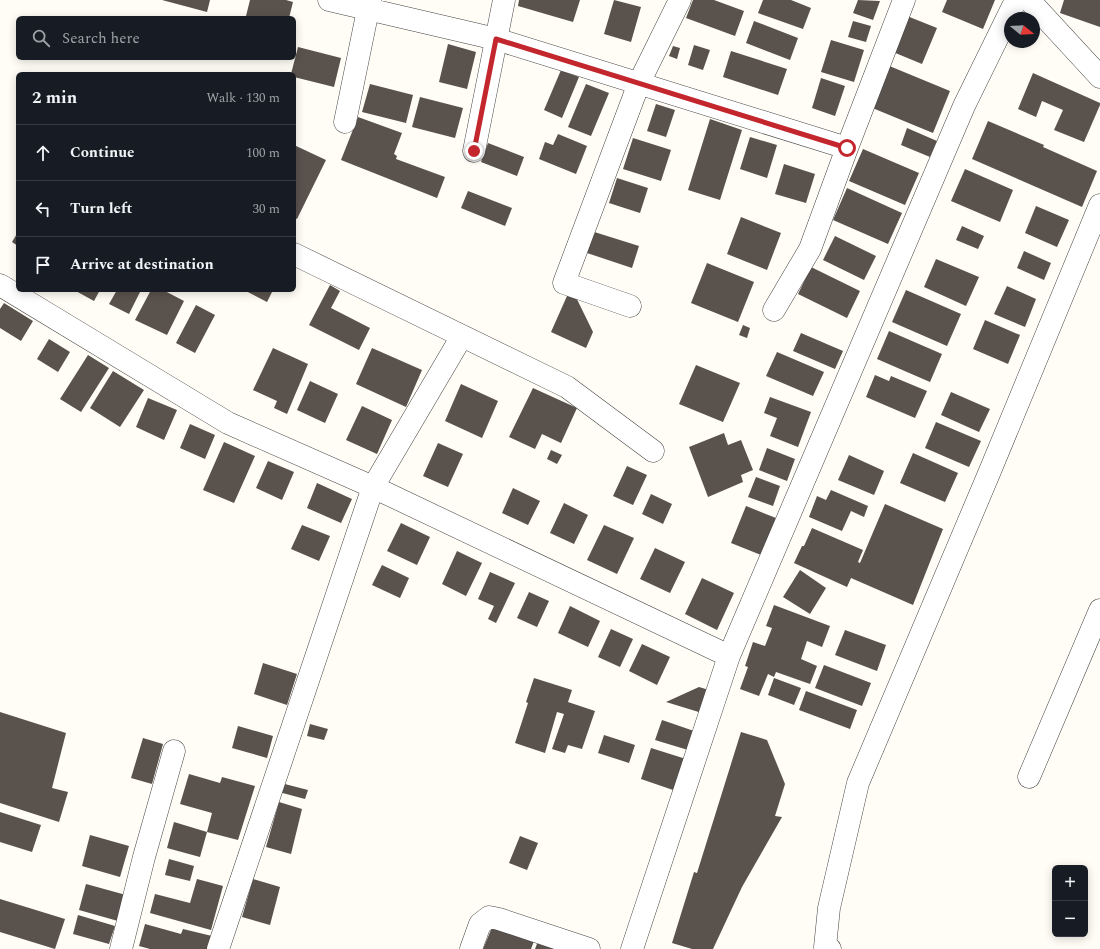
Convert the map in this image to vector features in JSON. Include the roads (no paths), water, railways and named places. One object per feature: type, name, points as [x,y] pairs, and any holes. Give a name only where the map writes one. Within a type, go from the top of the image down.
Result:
[{"type":"street","points":[[329,0],[369,5],[496,39],[847,148]]},
{"type":"street","points":[[474,151],[504,0]]},
{"type":"street","points":[[630,306],[564,283],[639,83],[680,0]]},
{"type":"street","points":[[774,310],[810,249],[904,0]]},
{"type":"street","points":[[632,949],[729,656],[964,106],[1016,0]]},
{"type":"street","points":[[1029,0],[1099,70]]},
{"type":"street","points":[[345,122],[369,5]]},
{"type":"street","points":[[830,949],[825,947],[829,908],[858,783],[990,471],[1100,205]]},
{"type":"street","points":[[296,255],[566,387],[653,451]]},
{"type":"street","points":[[0,285],[228,423],[373,487],[729,656]]},
{"type":"street","points":[[218,949],[373,487],[462,336]]},
{"type":"street","points":[[1029,777],[1100,610]]},
{"type":"street","points":[[121,949],[144,857],[174,751]]},
{"type":"street","points":[[471,949],[480,924],[489,917],[590,949]]}]
